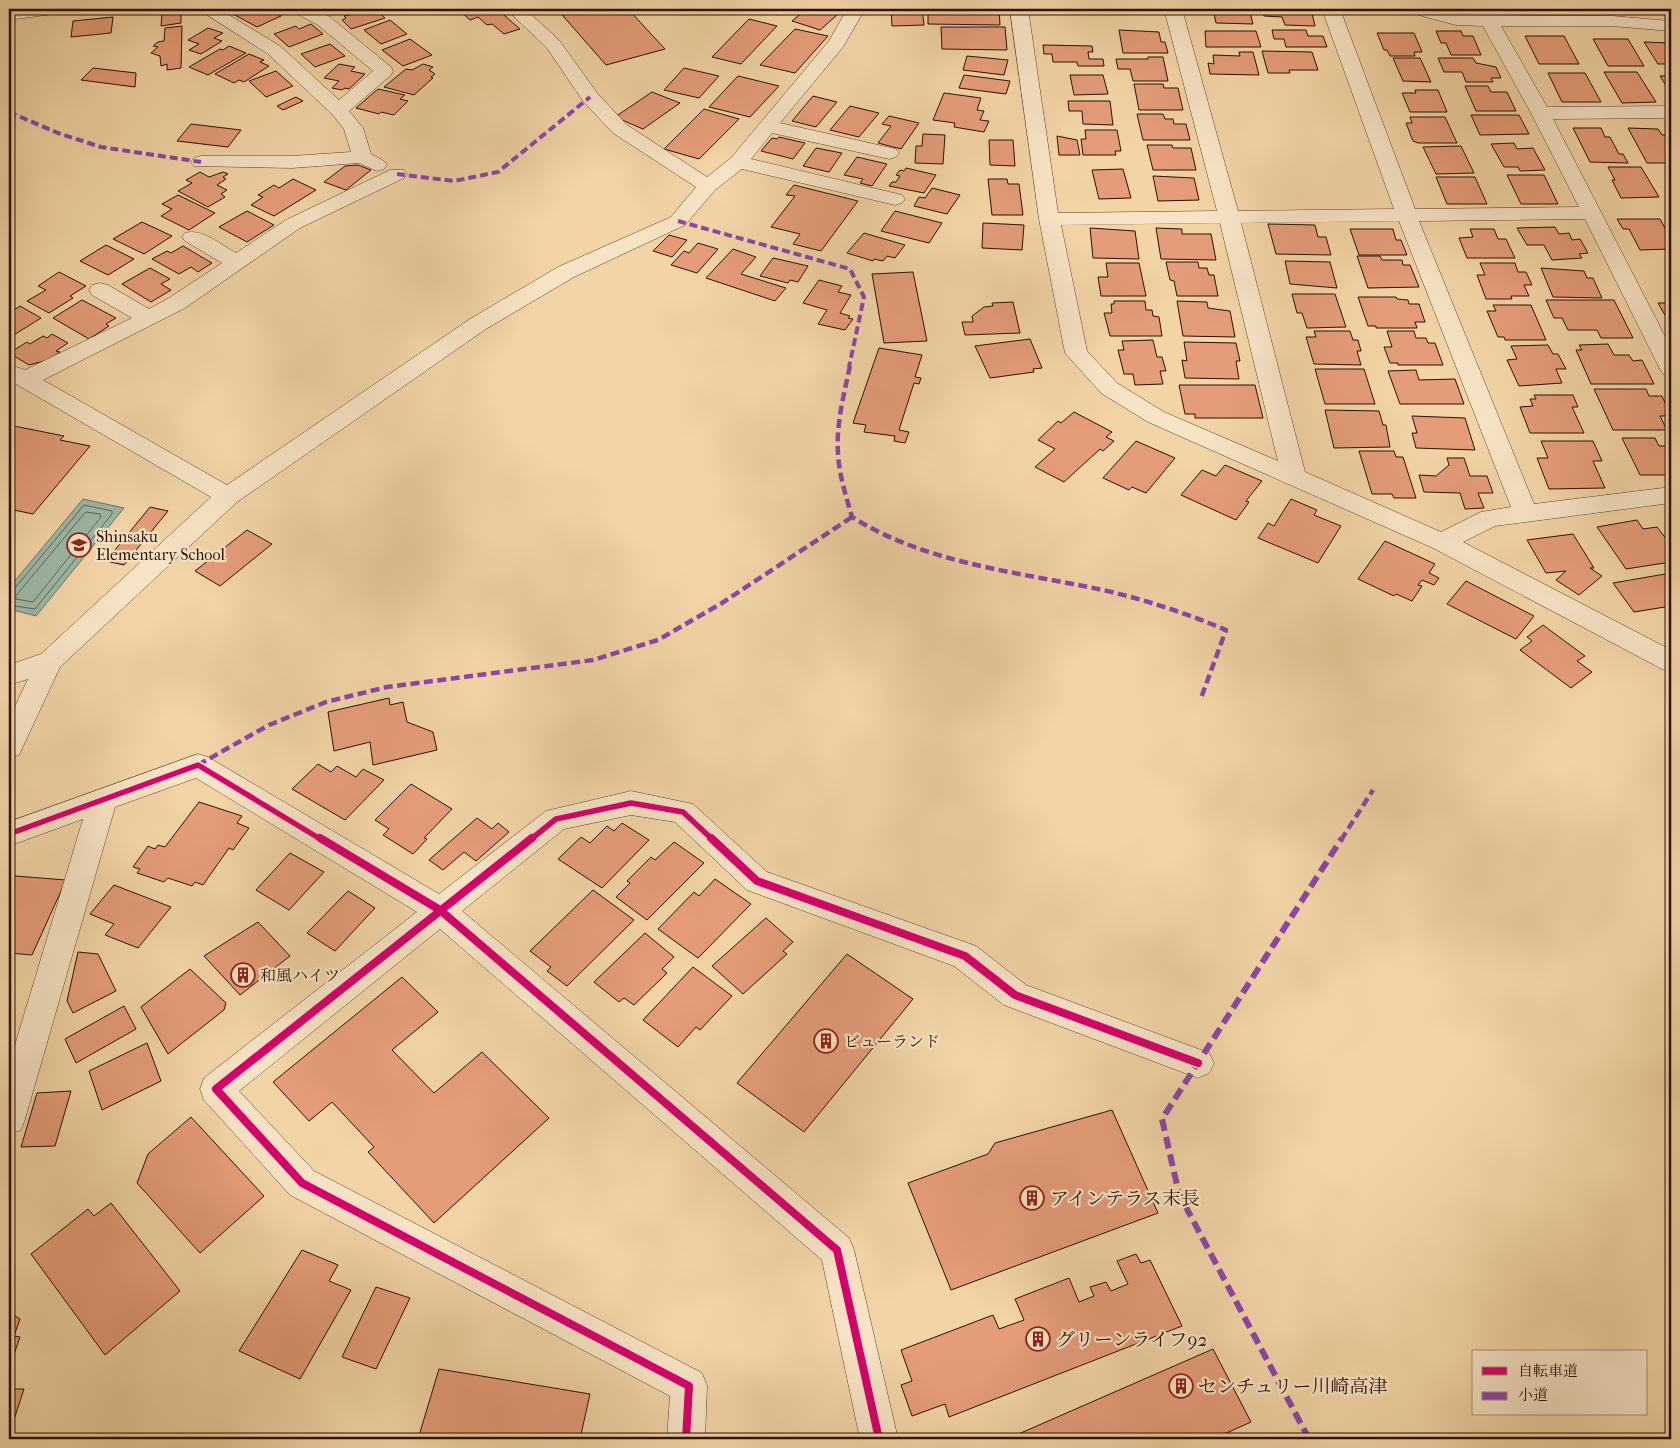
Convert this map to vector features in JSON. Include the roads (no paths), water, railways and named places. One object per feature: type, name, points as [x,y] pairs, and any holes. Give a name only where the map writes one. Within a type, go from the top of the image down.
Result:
[{"type":"street","points":[[9,15],[53,9]]},
{"type":"street","points":[[207,9],[274,50],[339,110],[353,128],[362,157]]},
{"type":"street","points":[[301,9],[324,21],[384,71],[339,110]]},
{"type":"street","points":[[515,9],[553,44],[590,97],[620,129],[708,186]]},
{"type":"street","points":[[9,747],[50,661],[228,496],[478,324],[566,272],[678,221],[708,186],[738,162],[837,43],[856,9]]},
{"type":"street","points":[[1019,9],[1049,219],[1076,353],[1109,388],[1156,417],[1442,542],[1671,662]]},
{"type":"street","points":[[1173,9],[1294,478]]},
{"type":"street","points":[[1331,9],[1407,216],[1526,514]]},
{"type":"street","points":[[1416,9],[1456,20],[1612,21],[1671,26]]},
{"type":"street","points":[[1490,20],[1541,113],[1671,369]]},
{"type":"street","points":[[1541,113],[1671,112]]},
{"type":"street","points":[[767,126],[889,153]]},
{"type":"street","points":[[17,375],[98,345],[178,303],[293,224],[396,174],[362,157],[292,162],[200,162]]},
{"type":"street","points":[[738,162],[895,200]]},
{"type":"street","points":[[1049,219],[1591,213]]},
{"type":"street","points":[[192,237],[236,262]]},
{"type":"street","points":[[100,290],[148,318]]},
{"type":"street","points":[[17,375],[228,496]]},
{"type":"street","points":[[1442,542],[1490,518],[1671,495]]},
{"type":"street","points":[[9,675],[50,661]]},
{"type":"street","points":[[9,834],[198,764],[440,910],[837,1250],[880,1439]]},
{"type":"street","points":[[9,1119],[103,799]]},
{"type":"street","points":[[686,1439],[689,1386],[302,1183],[216,1089],[556,819],[631,803],[683,812],[757,881],[964,956],[1015,995],[1198,1063]]},
{"type":"water","points":[[83,499],[124,508],[36,616],[9,609],[9,588]]},
{"type":"place","name":"Shinsaku Elementary School","points":[[79,545]]},
{"type":"place","name":"和風ハイツ","points":[[243,975]]},
{"type":"place","name":"ビューランド","points":[[826,1041]]},
{"type":"place","name":"アインテラス末長","points":[[1032,1198]]},
{"type":"place","name":"グリーンライフ92","points":[[1038,1339]]},
{"type":"place","name":"センチュリー川崎高津","points":[[1181,1386]]}]
